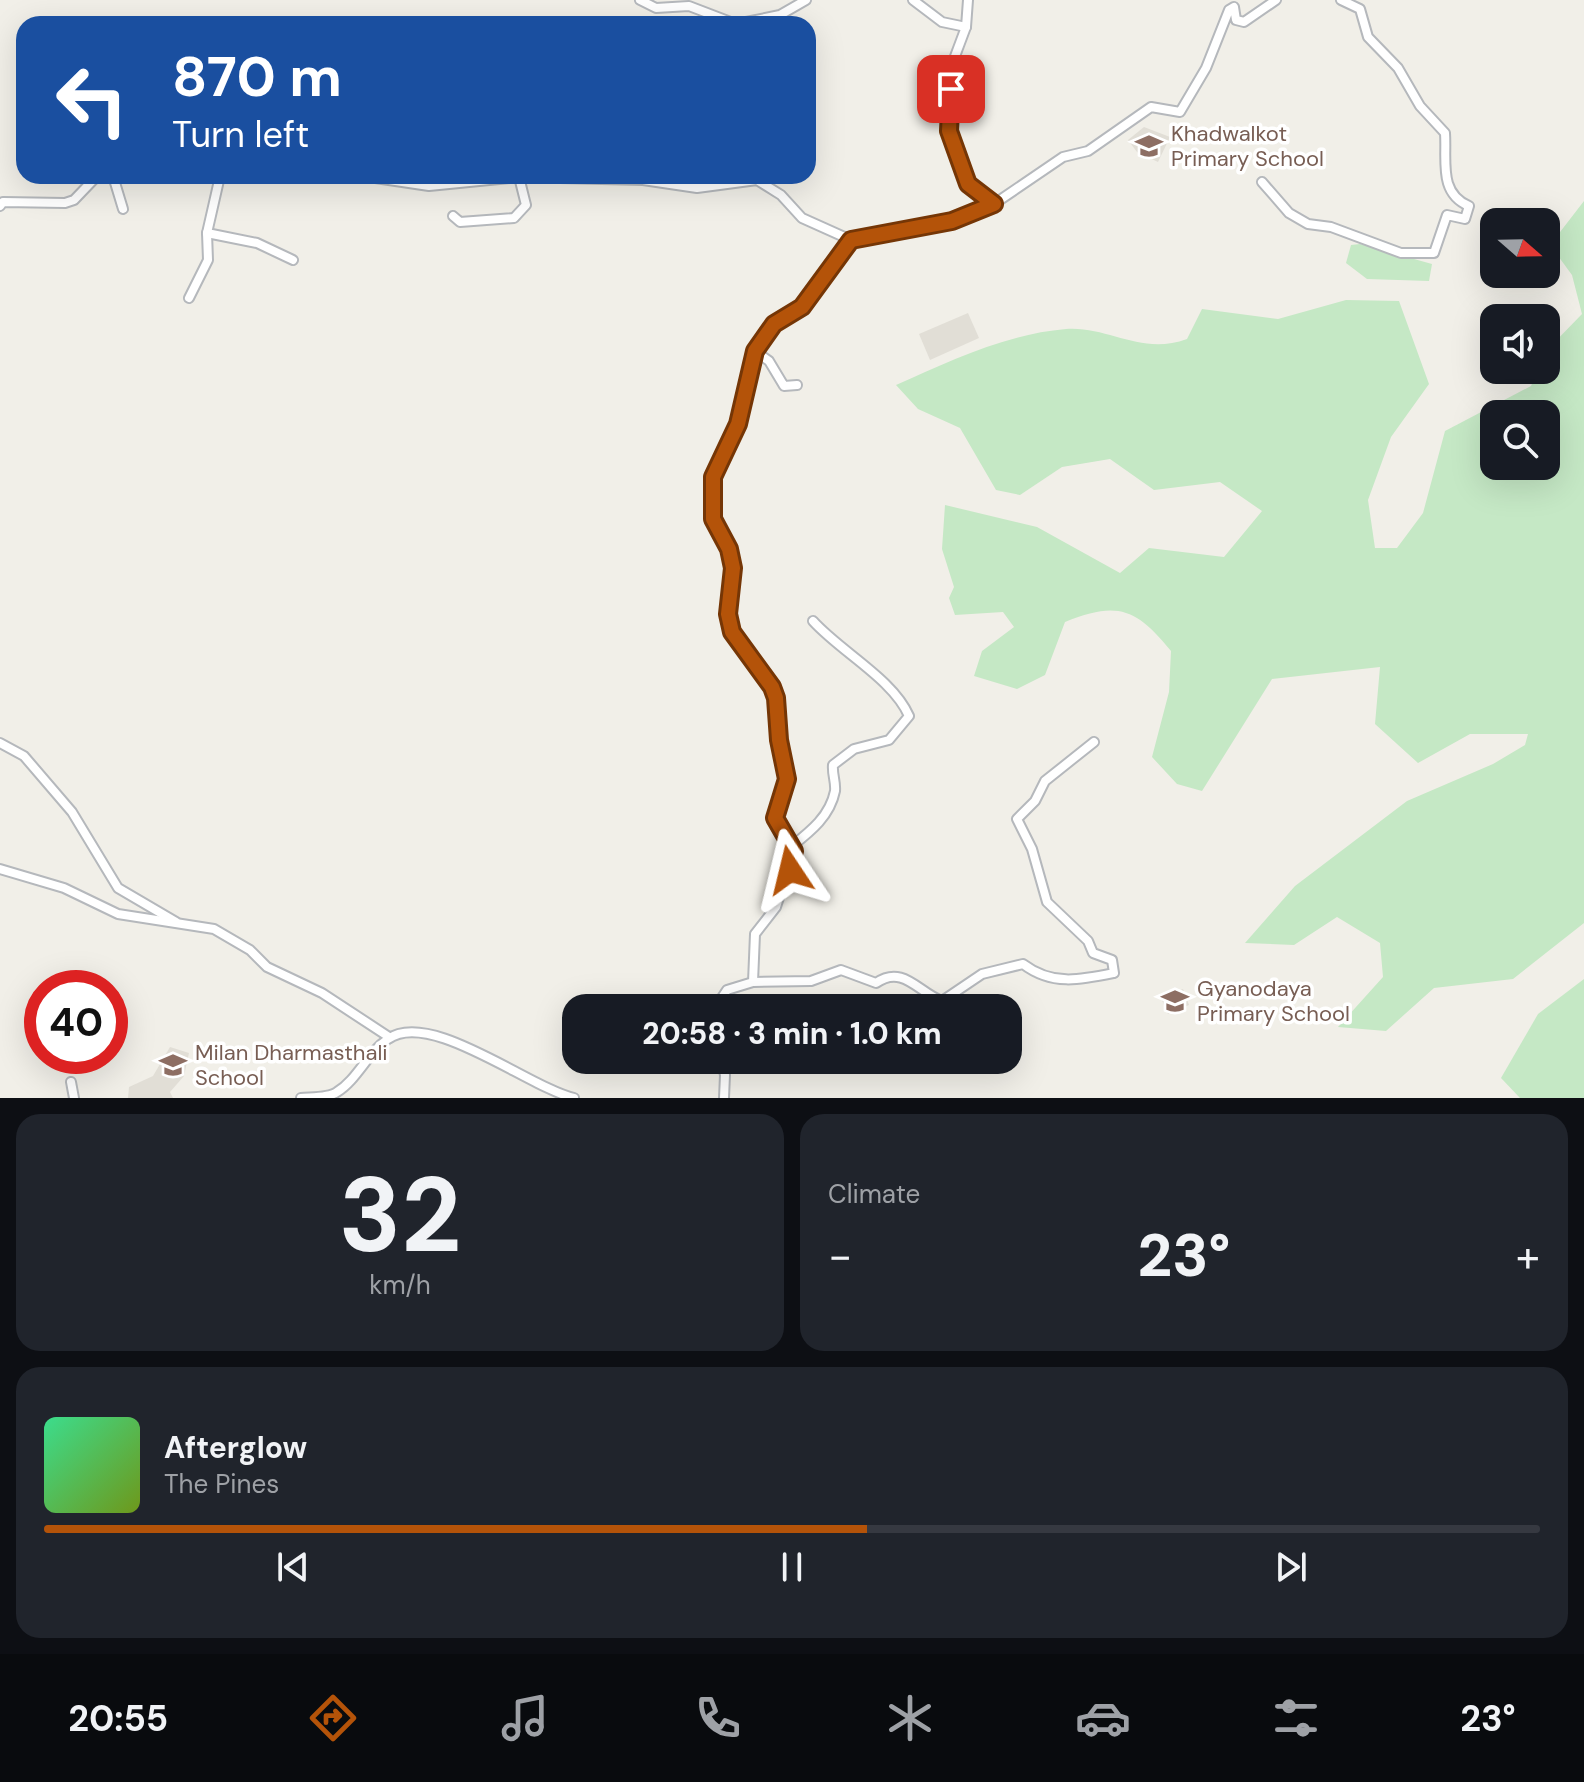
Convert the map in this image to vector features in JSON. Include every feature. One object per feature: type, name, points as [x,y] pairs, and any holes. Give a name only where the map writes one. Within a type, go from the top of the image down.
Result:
[{"type":"street","points":[[640,0],[656,8],[689,6],[715,16]]},
{"type":"street","points":[[775,16],[806,0]]},
{"type":"street","points":[[913,0],[942,22],[966,27]]},
{"type":"street","points":[[968,0],[966,27],[951,67],[949,131],[968,184],[994,204]]},
{"type":"street","points":[[763,184],[781,195],[802,218],[851,240],[952,221],[994,204],[1063,157],[1088,151],[1151,107],[1180,112],[1206,68],[1229,10],[1234,7],[1236,20],[1244,22],[1276,0]]},
{"type":"street","points":[[1262,182],[1289,213],[1308,224],[1331,227],[1401,253],[1434,253],[1447,215],[1465,219],[1469,206],[1457,198],[1445,180],[1445,133],[1420,106],[1398,68],[1368,37],[1360,9],[1341,0]]},
{"type":"street","points":[[1,203],[65,203],[74,200],[89,184]]},
{"type":"street","points":[[115,184],[123,209]]},
{"type":"street","points":[[189,298],[208,260],[207,233],[218,184]]},
{"type":"street","points":[[416,184],[449,184]]},
{"type":"street","points":[[453,216],[460,222],[514,218],[526,205],[521,184]]},
{"type":"street","points":[[670,184],[697,188],[727,184]]},
{"type":"street","points":[[207,233],[257,243],[293,260]]},
{"type":"street","points":[[753,982],[754,937],[776,907],[793,858],[792,846],[775,818],[787,779],[779,740],[776,695],[732,632],[728,614],[733,568],[729,549],[713,519],[713,477],[738,424],[755,351],[774,324],[802,307],[851,240]]},
{"type":"street","points":[[755,351],[769,361],[784,386],[797,385]]},
{"type":"street","points":[[792,846],[816,826],[828,809],[835,788],[833,765],[854,749],[889,740],[909,716],[874,670],[835,645],[813,621]]},
{"type":"street","points":[[724,994],[727,990],[753,982],[811,981],[841,970],[876,983],[895,976],[917,982],[931,997],[942,1001],[982,974],[1023,964],[1041,978],[1051,979],[1088,979],[1114,973],[1112,960],[1093,953],[1088,941],[1047,902],[1032,849],[1017,819],[1035,801],[1045,781],[1094,742]]},
{"type":"street","points":[[0,743],[24,756],[72,812],[118,888],[177,923]]},
{"type":"street","points":[[0,869],[64,888],[118,914],[214,929],[250,950],[267,967],[322,993],[389,1037]]},
{"type":"street","points":[[301,1098],[336,1094],[389,1037],[425,1031],[488,1056],[510,1071],[574,1098]]},
{"type":"street","points":[[724,1098],[725,1074]]},
{"type":"street","points":[[71,1082],[74,1098]]},
{"type":"shaded area","name":"Khadwalkot Primary School","points":[[1144,127],[1170,137],[1158,162],[1137,152],[1128,140]]},
{"type":"shaded area","points":[[968,313],[979,338],[930,360],[919,334]]},
{"type":"shaded area","name":"Gyanodaya Primary School","points":[[1183,989],[1189,1005],[1168,1014],[1161,998]]},
{"type":"shaded area","name":"Milan Dharmasthali School","points":[[170,1047],[189,1053],[184,1076],[170,1092],[173,1098],[128,1098],[129,1087],[153,1076]]},
{"type":"green space","points":[[1584,201],[1584,923],[1513,979],[1434,988],[1386,1031],[1338,1027],[1383,977],[1380,943],[1337,917],[1294,945],[1245,943],[1295,886],[1407,801],[1493,764],[1525,745],[1528,734],[1470,734],[1418,763],[1375,724],[1380,667],[1272,679],[1202,791],[1177,784],[1152,757],[1169,692],[1171,651],[1136,617],[1112,611],[1083,615],[1065,622],[1045,675],[1017,689],[974,676],[982,651],[1014,627],[1003,612],[955,615],[949,598],[954,587],[942,549],[945,505],[1037,527],[1120,573],[1149,548],[1224,557],[1262,511],[1220,482],[1154,490],[1110,459],[1062,467],[1020,495],[996,490],[960,428],[918,409],[896,385],[979,350],[1044,332],[1082,329],[1140,343],[1170,343],[1187,339],[1202,309],[1278,319],[1346,300],[1399,301],[1429,384],[1391,437],[1368,500],[1375,548],[1397,548],[1423,513],[1445,431],[1480,413],[1480,480],[1560,480],[1560,400],[1504,400],[1532,384],[1560,384],[1560,337],[1582,314],[1572,275],[1560,259],[1560,232]]},
{"type":"green space","points":[[1360,244],[1432,264],[1429,281],[1367,279],[1346,263],[1351,245]]},
{"type":"green space","points":[[1584,979],[1584,1098],[1520,1098],[1501,1078],[1538,1014]]},
{"type":"place","name":"Khadwalkot Primary School","points":[[1149,146]]},
{"type":"place","name":"Gyanodaya Primary School","points":[[1175,1001]]},
{"type":"place","name":"Milan Dharmasthali School","points":[[173,1065]]},
{"type":"route","points":[[790,870],[794,851],[775,818],[776,805],[787,779],[779,740],[775,692],[732,632],[728,614],[733,568],[729,549],[713,519],[713,477],[738,424],[755,351],[774,324],[789,312],[802,307],[851,240],[952,221],[994,204],[968,184],[949,131],[951,89]]}]
